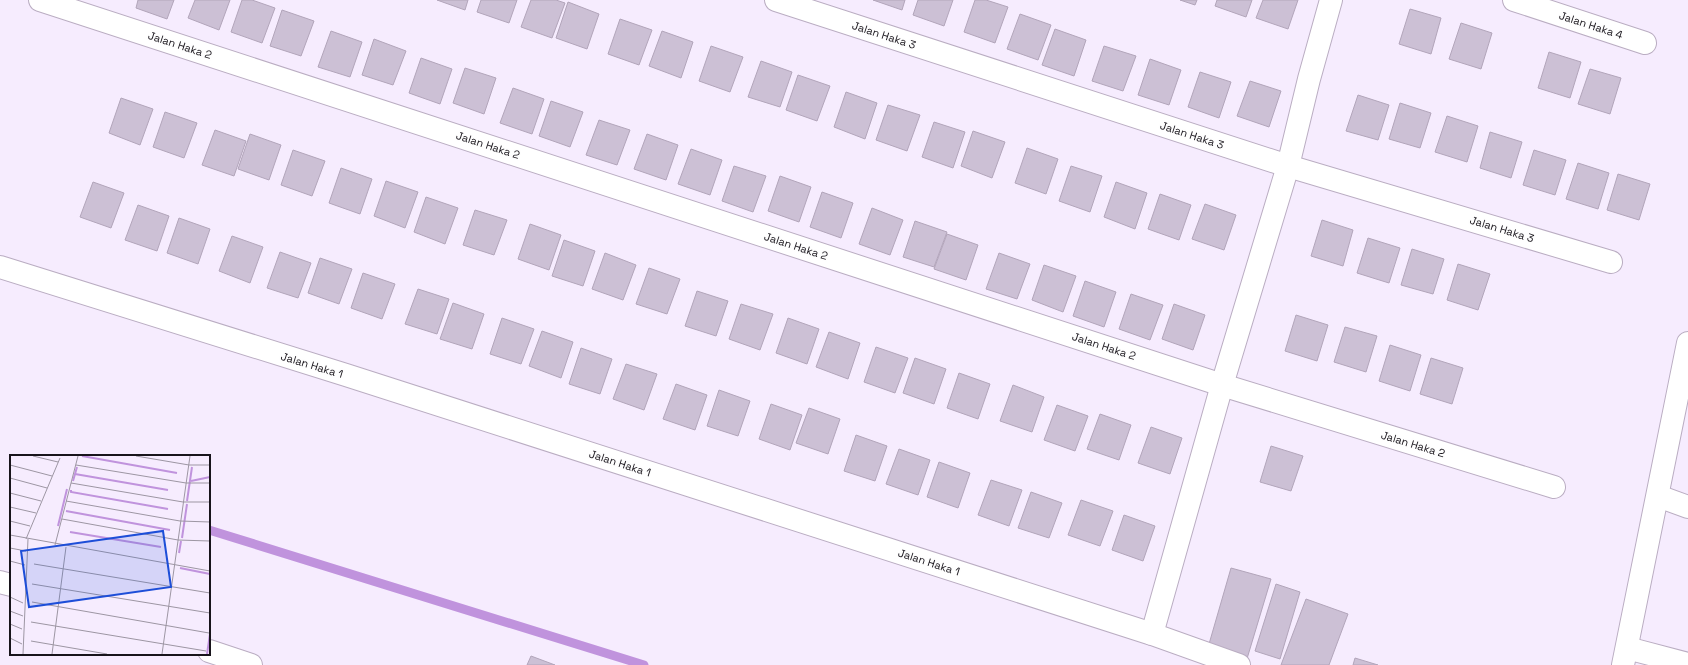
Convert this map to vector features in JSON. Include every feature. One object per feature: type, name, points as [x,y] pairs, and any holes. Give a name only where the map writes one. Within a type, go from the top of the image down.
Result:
[{"type":"street","name":"Jalan Haka 2","points":[[40,0],[1222,385],[1554,487]]},
{"type":"street","name":"Jalan Haka 3","points":[[776,0],[1288,166],[1611,262]]},
{"type":"street","points":[[1152,634],[1222,385],[1288,166],[1309,79],[1331,0]]},
{"type":"street","name":"Jalan Haka 4","points":[[1514,0],[1645,43]]},
{"type":"street","name":"Jalan Haka 1","points":[[0,267],[346,375],[1152,634],[1239,665]]},
{"type":"street","points":[[1688,343],[1625,656],[1688,664]]},
{"type":"street","points":[[1658,496],[1688,507]]},
{"type":"street","points":[[0,582],[10,585]]},
{"type":"street","points":[[210,651],[251,665]]},
{"type":"building","points":[[138,0],[174,0],[167,19],[136,8]]},
{"type":"building","points":[[195,0],[230,0],[219,30],[188,18]]},
{"type":"building","points":[[242,0],[252,0],[275,8],[262,43],[231,32]]},
{"type":"building","points":[[437,0],[468,0],[465,10]]},
{"type":"building","points":[[481,0],[517,0],[509,23],[477,12]]},
{"type":"building","points":[[531,0],[556,0],[565,3],[552,38],[521,27]]},
{"type":"building","points":[[873,0],[905,0],[902,10]]},
{"type":"building","points":[[918,0],[953,0],[944,26],[913,15]]},
{"type":"building","points":[[975,0],[986,0],[1008,7],[995,43],[964,32]]},
{"type":"building","points":[[1180,0],[1197,0],[1195,5]]},
{"type":"building","points":[[1217,0],[1252,0],[1246,17],[1215,6]]},
{"type":"building","points":[[1263,0],[1298,0],[1288,29],[1256,18]]},
{"type":"building","points":[[568,2],[599,14],[587,49],[556,38]]},
{"type":"building","points":[[1410,9],[1441,18],[1431,54],[1399,44]]},
{"type":"building","points":[[282,10],[314,21],[301,56],[270,46]]},
{"type":"building","points":[[1020,14],[1051,25],[1038,60],[1007,49]]},
{"type":"building","points":[[620,19],[652,30],[639,65],[608,54]]},
{"type":"building","points":[[1461,23],[1492,33],[1481,69],[1449,59]]},
{"type":"building","points":[[1055,29],[1086,40],[1074,76],[1042,65]]},
{"type":"building","points":[[331,31],[362,42],[350,77],[318,67]]},
{"type":"building","points":[[662,31],[693,42],[681,78],[649,66]]},
{"type":"building","points":[[374,39],[406,51],[393,85],[362,75]]},
{"type":"building","points":[[711,46],[743,57],[730,92],[699,81]]},
{"type":"building","points":[[1104,46],[1136,56],[1123,91],[1092,81]]},
{"type":"building","points":[[1549,52],[1581,62],[1570,98],[1538,88]]},
{"type":"building","points":[[421,58],[452,69],[440,104],[409,93]]},
{"type":"building","points":[[1150,59],[1181,70],[1169,105],[1138,95]]},
{"type":"building","points":[[761,61],[792,72],[780,107],[748,97]]},
{"type":"building","points":[[465,68],[496,78],[484,114],[453,103]]},
{"type":"building","points":[[1590,69],[1621,78],[1610,114],[1578,104]]},
{"type":"building","points":[[1200,72],[1231,82],[1219,118],[1188,107]]},
{"type":"building","points":[[798,75],[830,86],[817,121],[786,110]]},
{"type":"building","points":[[1250,81],[1281,91],[1269,127],[1237,116]]},
{"type":"building","points":[[513,88],[544,99],[532,134],[500,123]]},
{"type":"building","points":[[846,92],[877,103],[865,139],[834,127]]},
{"type":"building","points":[[1358,95],[1389,105],[1378,140],[1346,131]]},
{"type":"building","points":[[121,98],[153,109],[140,145],[109,133]]},
{"type":"building","points":[[551,101],[583,112],[570,147],[539,136]]},
{"type":"building","points":[[1400,103],[1431,113],[1420,148],[1389,139]]},
{"type":"building","points":[[888,105],[920,115],[907,151],[876,140]]},
{"type":"building","points":[[165,112],[197,123],[184,158],[153,147]]},
{"type":"building","points":[[1447,116],[1478,126],[1467,162],[1435,152]]},
{"type":"building","points":[[599,120],[630,130],[617,165],[586,155]]},
{"type":"building","points":[[934,122],[965,132],[953,168],[922,157]]},
{"type":"building","points":[[215,130],[246,141],[234,176],[202,165]]},
{"type":"building","points":[[973,131],[1005,142],[992,178],[961,166]]},
{"type":"building","points":[[1490,132],[1522,142],[1511,178],[1480,168]]},
{"type":"building","points":[[250,134],[281,145],[269,180],[238,169]]},
{"type":"building","points":[[647,134],[678,145],[666,180],[634,169]]},
{"type":"building","points":[[1027,148],[1058,159],[1046,194],[1015,183]]},
{"type":"building","points":[[691,149],[722,160],[710,195],[678,184]]},
{"type":"building","points":[[293,150],[325,161],[312,196],[281,185]]},
{"type":"building","points":[[1534,150],[1566,160],[1555,195],[1523,185]]},
{"type":"building","points":[[1578,163],[1609,173],[1598,209],[1566,199]]},
{"type":"building","points":[[734,166],[766,176],[753,212],[722,201]]},
{"type":"building","points":[[1071,166],[1102,176],[1090,212],[1059,201]]},
{"type":"building","points":[[341,168],[372,179],[360,214],[329,203]]},
{"type":"building","points":[[1618,174],[1650,184],[1639,220],[1607,210]]},
{"type":"building","points":[[780,176],[811,187],[799,222],[768,211]]},
{"type":"building","points":[[386,181],[418,192],[405,228],[374,216]]},
{"type":"building","points":[[93,182],[124,193],[111,228],[80,217]]},
{"type":"building","points":[[1116,182],[1147,193],[1135,229],[1104,217]]},
{"type":"building","points":[[822,192],[853,203],[841,238],[810,227]]},
{"type":"building","points":[[1160,194],[1191,205],[1179,240],[1148,229]]},
{"type":"building","points":[[426,197],[458,208],[445,244],[414,232]]},
{"type":"building","points":[[1205,204],[1236,215],[1224,250],[1192,239]]},
{"type":"building","points":[[138,205],[169,216],[157,251],[125,240]]},
{"type":"building","points":[[872,208],[903,220],[890,255],[859,244]]},
{"type":"building","points":[[475,210],[507,220],[494,255],[463,245]]},
{"type":"building","points":[[179,218],[210,229],[198,264],[167,253]]},
{"type":"building","points":[[1322,220],[1353,230],[1343,266],[1311,256]]},
{"type":"building","points":[[915,221],[947,232],[934,267],[903,257]]},
{"type":"building","points":[[530,224],[561,235],[549,270],[518,259]]},
{"type":"building","points":[[947,234],[978,245],[966,280],[934,269]]},
{"type":"building","points":[[232,236],[263,247],[250,283],[219,271]]},
{"type":"building","points":[[1368,238],[1400,248],[1389,283],[1357,273]]},
{"type":"building","points":[[564,240],[595,251],[583,286],[552,276]]},
{"type":"building","points":[[1412,249],[1444,259],[1433,294],[1401,285]]},
{"type":"building","points":[[280,252],[311,263],[298,298],[267,288]]},
{"type":"building","points":[[605,253],[636,265],[623,300],[592,289]]},
{"type":"building","points":[[999,253],[1030,264],[1017,299],[986,289]]},
{"type":"building","points":[[320,258],[352,269],[339,304],[308,293]]},
{"type":"building","points":[[1458,264],[1490,274],[1478,310],[1447,300]]},
{"type":"building","points":[[1044,265],[1076,276],[1063,312],[1032,300]]},
{"type":"building","points":[[649,268],[680,279],[667,314],[636,304]]},
{"type":"building","points":[[363,273],[395,284],[382,319],[351,308]]},
{"type":"building","points":[[1085,281],[1116,292],[1104,327],[1073,316]]},
{"type":"building","points":[[418,289],[449,299],[437,334],[405,324]]},
{"type":"building","points":[[697,291],[728,301],[716,336],[685,326]]},
{"type":"building","points":[[1131,294],[1163,305],[1150,340],[1119,329]]},
{"type":"building","points":[[453,303],[484,314],[472,349],[440,339]]},
{"type":"building","points":[[741,304],[773,314],[760,350],[729,339]]},
{"type":"building","points":[[1174,304],[1205,315],[1193,350],[1162,339]]},
{"type":"building","points":[[1296,315],[1328,325],[1317,361],[1285,351]]},
{"type":"building","points":[[502,318],[534,329],[521,364],[490,354]]},
{"type":"building","points":[[788,318],[819,329],[807,364],[776,353]]},
{"type":"building","points":[[1345,327],[1377,336],[1366,372],[1334,362]]},
{"type":"building","points":[[542,331],[573,342],[561,378],[529,366]]},
{"type":"building","points":[[829,332],[860,343],[848,379],[816,367]]},
{"type":"building","points":[[1390,345],[1421,355],[1410,391],[1379,381]]},
{"type":"building","points":[[876,347],[908,358],[895,393],[864,382]]},
{"type":"building","points":[[581,348],[612,359],[600,394],[569,384]]},
{"type":"building","points":[[915,358],[946,369],[934,404],[903,393]]},
{"type":"building","points":[[1431,358],[1463,368],[1452,404],[1420,394]]},
{"type":"building","points":[[626,364],[657,374],[644,410],[613,399]]},
{"type":"building","points":[[959,373],[990,384],[978,419],[947,408]]},
{"type":"building","points":[[676,384],[707,395],[695,430],[663,419]]},
{"type":"building","points":[[1013,385],[1044,397],[1032,432],[1000,421]]},
{"type":"building","points":[[719,390],[750,401],[738,436],[707,426]]},
{"type":"building","points":[[771,404],[802,415],[790,450],[759,439]]},
{"type":"building","points":[[1057,405],[1088,416],[1075,451],[1044,440]]},
{"type":"building","points":[[809,408],[840,419],[828,454],[796,443]]},
{"type":"building","points":[[1100,414],[1131,425],[1119,460],[1087,449]]},
{"type":"building","points":[[1151,427],[1182,438],[1170,474],[1138,463]]},
{"type":"building","points":[[856,435],[887,446],[875,481],[844,471]]},
{"type":"building","points":[[1271,446],[1303,456],[1291,491],[1260,482]]},
{"type":"building","points":[[899,449],[930,460],[918,495],[886,484]]},
{"type":"building","points":[[939,462],[970,473],[958,508],[927,497]]},
{"type":"building","points":[[991,480],[1022,490],[1009,526],[978,515]]},
{"type":"building","points":[[1031,492],[1062,503],[1049,538],[1018,528]]},
{"type":"building","points":[[1081,500],[1113,511],[1100,546],[1068,535]]},
{"type":"building","points":[[1124,515],[1155,526],[1143,561],[1112,550]]},
{"type":"building","points":[[1231,568],[1271,579],[1246,662],[1207,651]]},
{"type":"building","points":[[1276,584],[1300,592],[1280,659],[1255,651]]},
{"type":"building","points":[[1306,599],[1348,614],[1329,665],[1281,665]]},
{"type":"building","points":[[531,656],[555,665],[527,665]]},
{"type":"building","points":[[1355,658],[1378,665],[1353,665]]},
{"type":"waterway","points":[[210,530],[644,665]]}]
